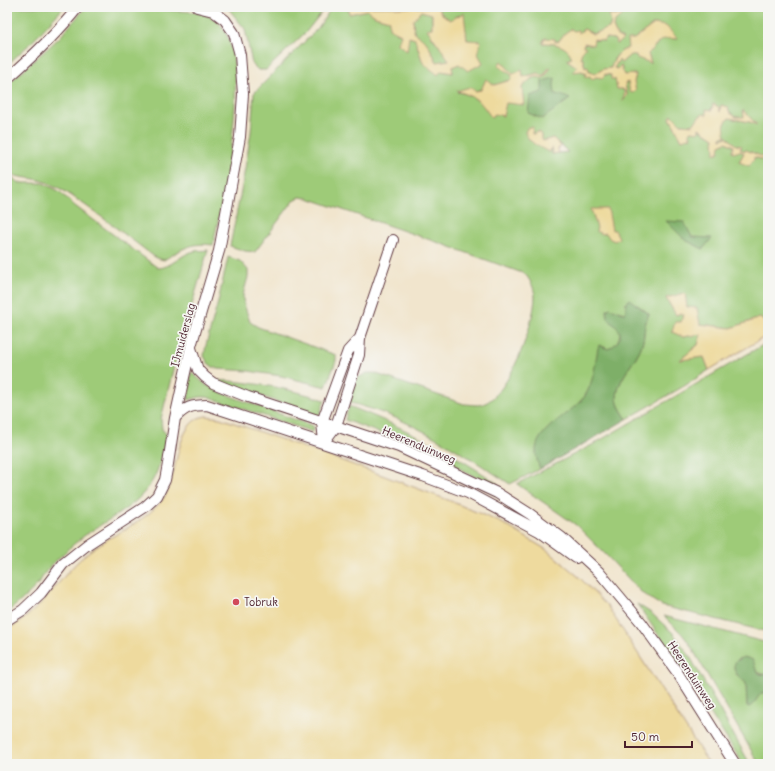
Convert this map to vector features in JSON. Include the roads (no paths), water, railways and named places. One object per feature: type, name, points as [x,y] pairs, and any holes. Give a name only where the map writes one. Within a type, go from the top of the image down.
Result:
[{"type":"street","points":[[7,79],[28,61],[78,7]]},
{"type":"street","name":"IJmuiderslag","points":[[7,620],[28,606],[41,593],[63,564],[88,544],[145,507],[157,496],[165,480],[175,418],[191,346],[220,251],[240,137],[243,94],[240,54],[234,34],[225,20],[219,15],[213,11],[197,7]]},
{"type":"street","points":[[324,442],[336,426],[359,355],[360,338],[393,240]]},
{"type":"street","points":[[324,442],[322,422],[348,351],[360,338]]},
{"type":"street","name":"Heerenduinweg","points":[[191,346],[198,370],[213,383],[248,397],[399,447],[497,493],[530,514],[561,537],[599,572],[641,622],[677,672],[735,764]]},
{"type":"street","name":"Heerenduinweg","points":[[175,418],[181,411],[191,406],[207,405],[324,442],[445,484],[494,506],[539,531],[597,576],[625,602]]},
{"type":"place","name":"Tobruk","points":[[236,602]]}]
